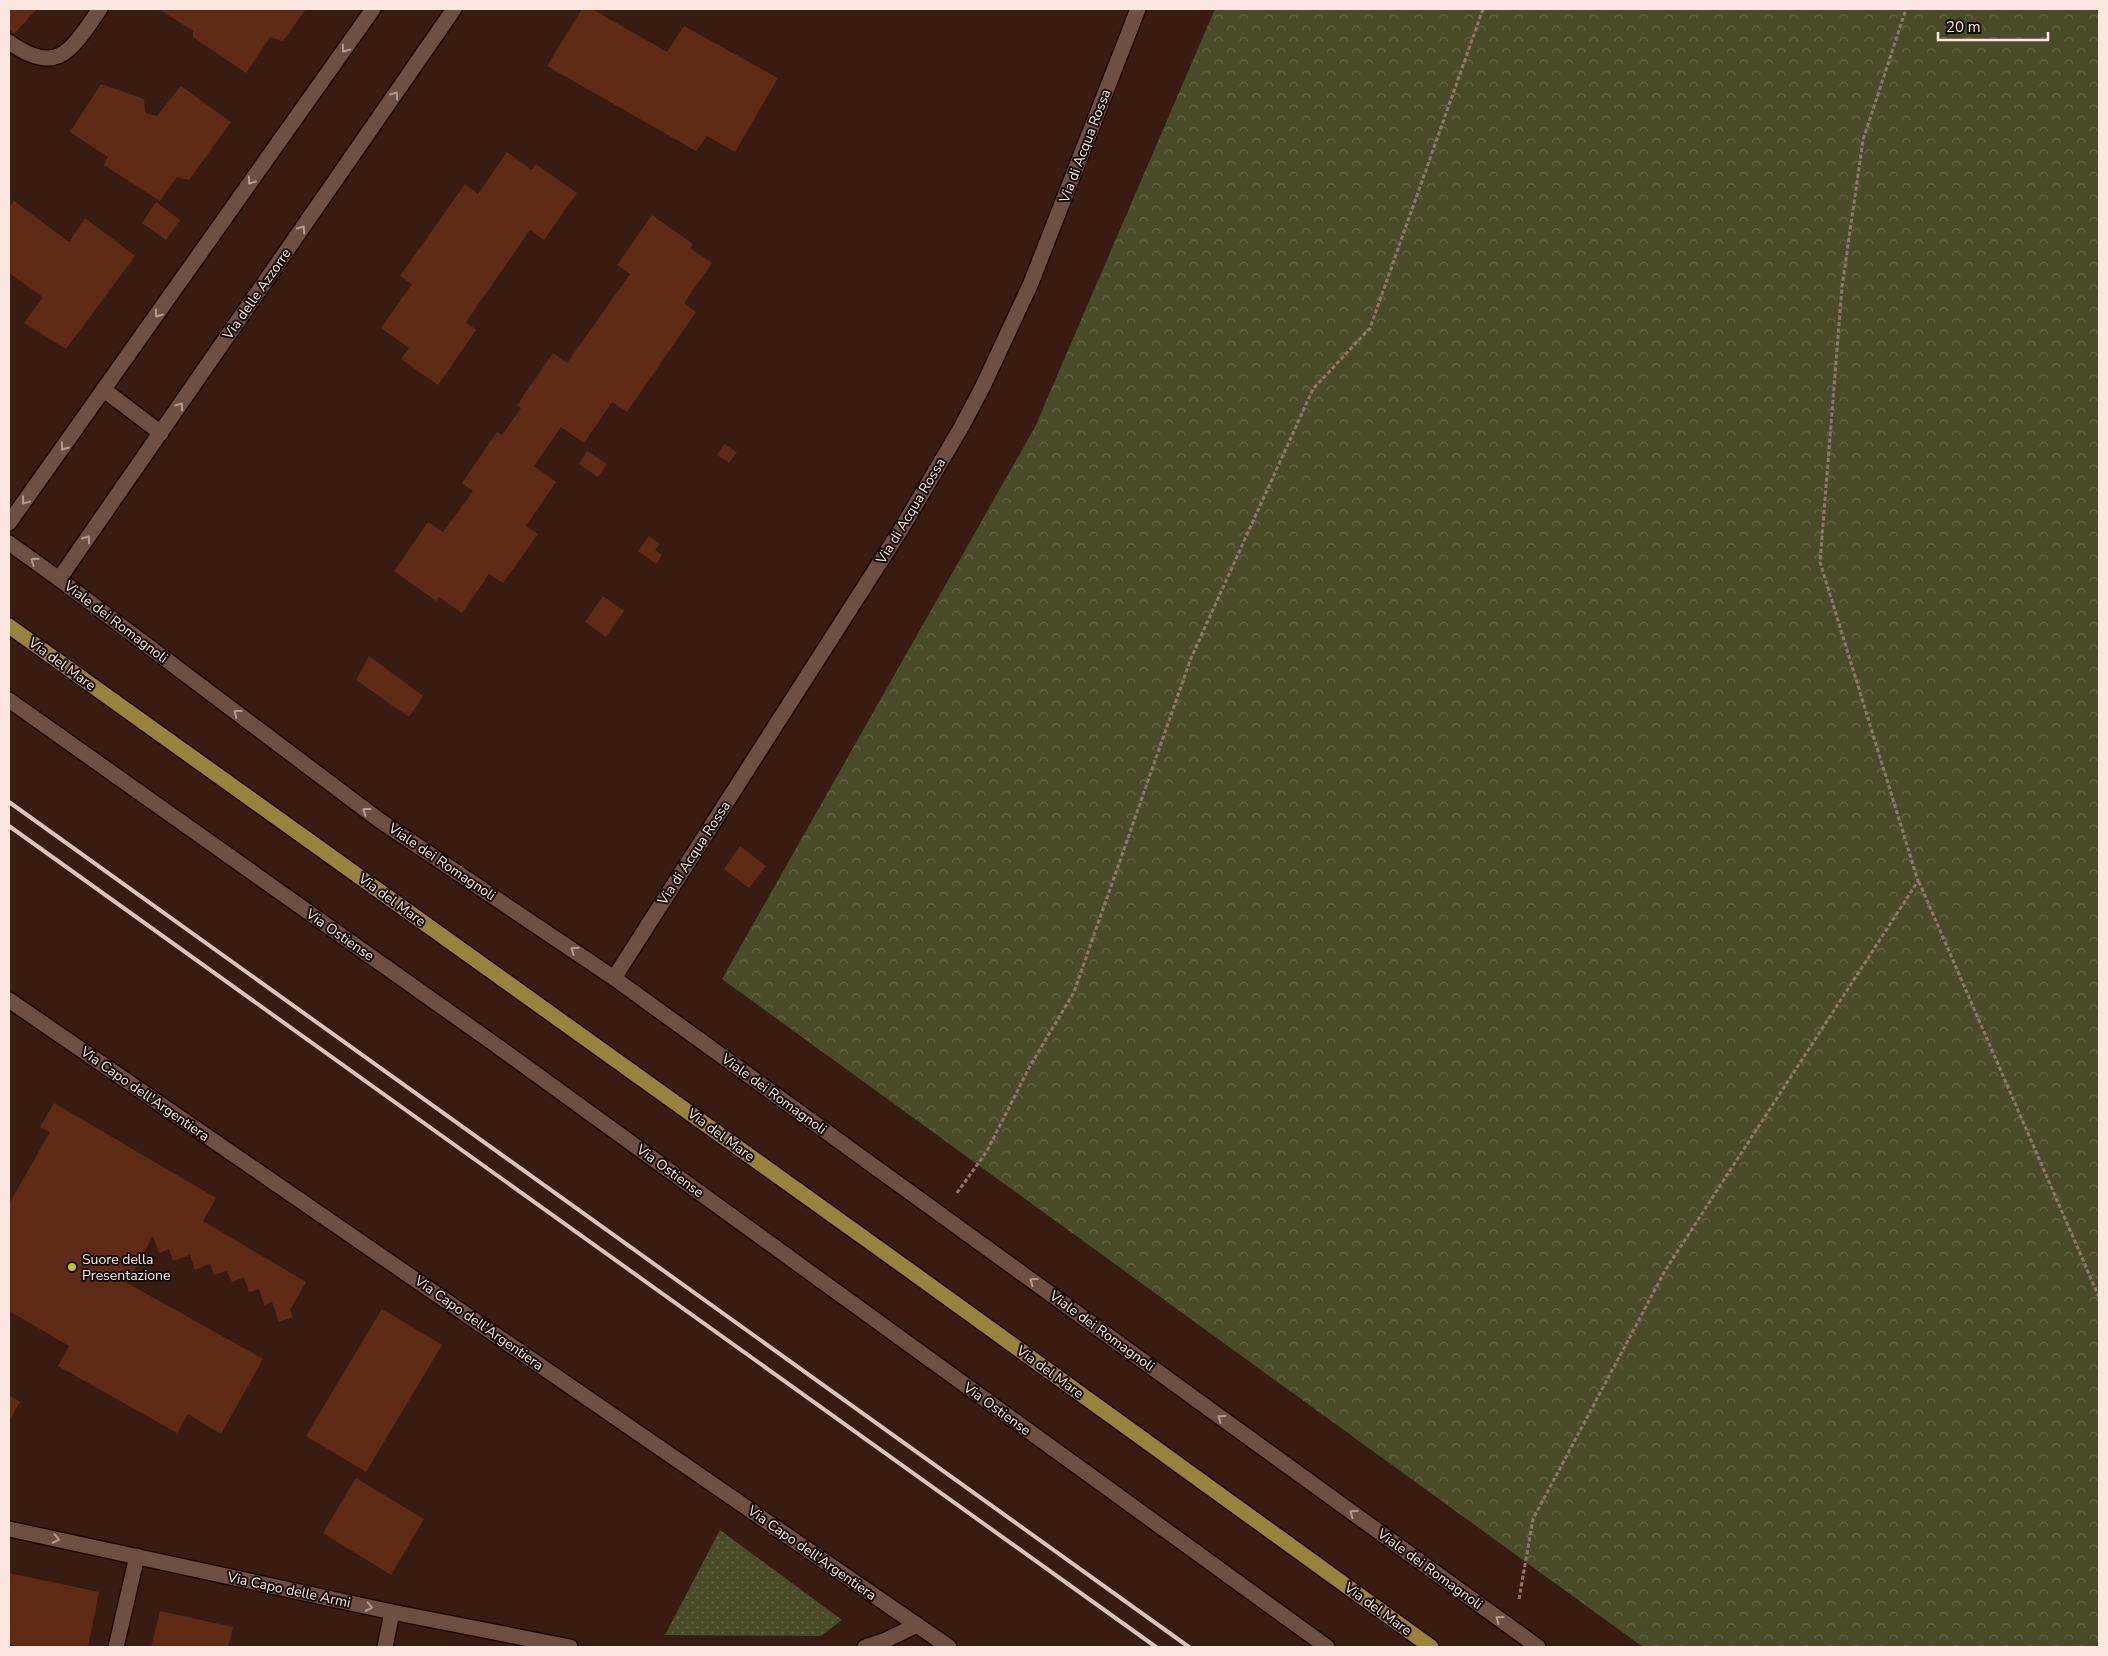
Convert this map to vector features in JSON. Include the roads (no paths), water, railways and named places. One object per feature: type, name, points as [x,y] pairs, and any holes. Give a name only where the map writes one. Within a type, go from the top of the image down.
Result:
[{"type":"main road","name":"Via del Mare","points":[[9,626],[902,1264],[1431,1647]]},
{"type":"street","points":[[9,42],[38,58],[59,56],[71,49],[100,9]]},
{"type":"street","points":[[9,523],[373,9]]},
{"type":"street","name":"Via delle Azzorre","points":[[59,579],[454,9]]},
{"type":"street","name":"Via di Acqua Rossa","points":[[614,978],[900,531],[962,426],[987,378],[1031,283],[1138,9]]},
{"type":"street","points":[[104,390],[161,433]]},
{"type":"street","name":"Viale dei Romagnoli","points":[[9,543],[379,820],[614,978],[1538,1647]]},
{"type":"street","name":"Via Ostiense","points":[[9,700],[493,1043],[1327,1647]]},
{"type":"street","name":"Via Capo dell'Argentiera","points":[[9,1000],[949,1647]]},
{"type":"street","name":"Via Capo delle Armi","points":[[9,1529],[392,1612],[570,1647]]},
{"type":"street","points":[[116,1647],[137,1556]]},
{"type":"street","points":[[384,1647],[392,1612]]},
{"type":"street","points":[[865,1647],[886,1640],[917,1625]]},
{"type":"railway","points":[[9,802],[1189,1647]]},
{"type":"railway","points":[[9,826],[1156,1647]]},
{"type":"place","name":"Suore della Presentazione","points":[[72,1267]]}]
